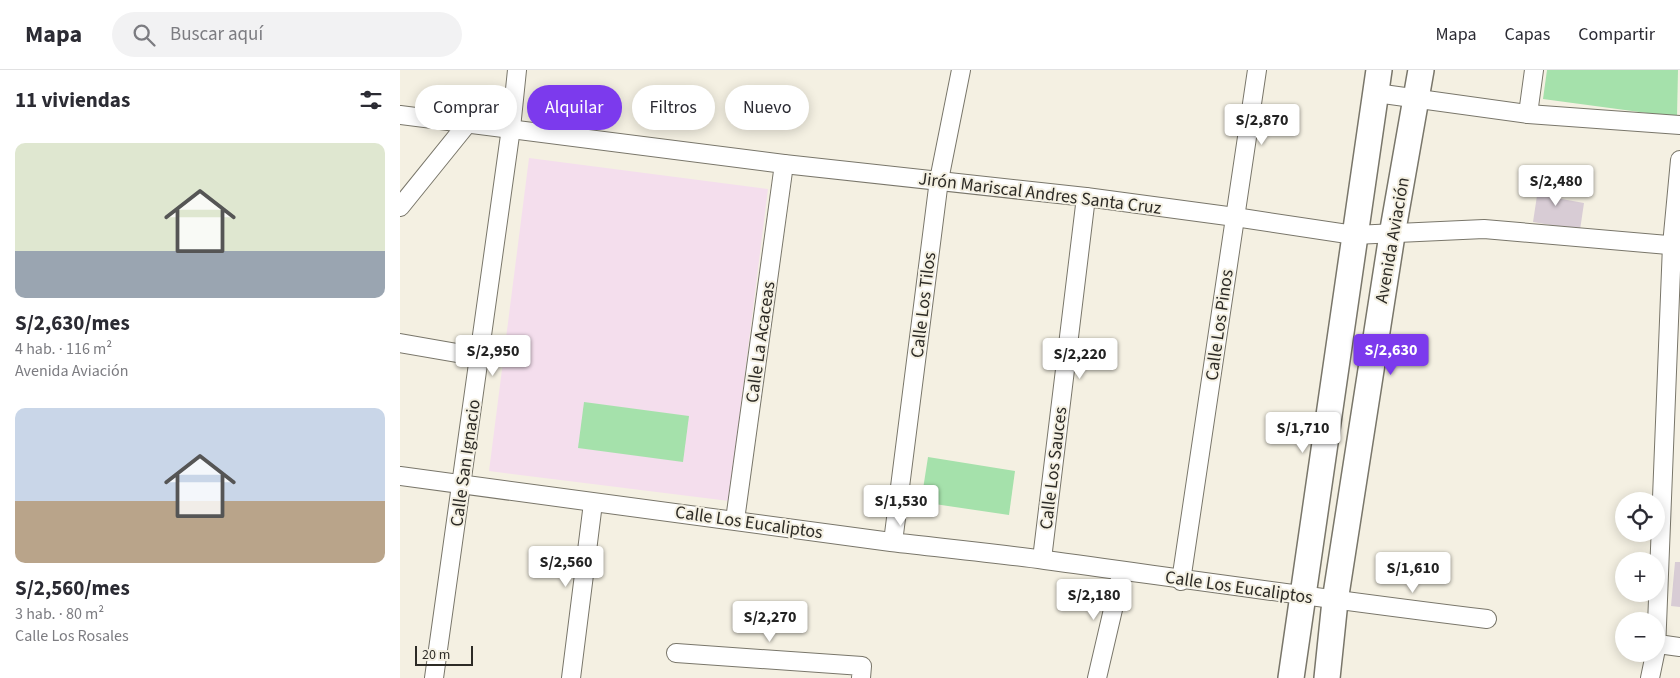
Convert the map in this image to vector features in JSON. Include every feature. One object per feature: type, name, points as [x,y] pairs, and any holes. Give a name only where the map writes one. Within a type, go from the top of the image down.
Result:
[{"type":"street","name":"Calle San Ignacio","points":[[515,85],[517,70]]},
{"type":"street","name":"Calle Los Tilos","points":[[893,542],[939,180],[960,70]]},
{"type":"street","name":"Calle Los Pinos","points":[[1181,580],[1257,70]]},
{"type":"street","name":"Avenida Aviación","points":[[1327,678],[1335,601],[1392,235],[1421,70]]},
{"type":"street","points":[[1528,114],[1534,70]]},
{"type":"street","name":"Avenida Aviación","points":[[1291,678],[1377,81]]},
{"type":"street","points":[[1377,81],[1417,100],[1528,114],[1680,125]]},
{"type":"street","name":"Jirón Mariscal Andres Santa Cruz","points":[[400,116],[415,118]]},
{"type":"street","name":"Jirón Mariscal Andres Santa Cruz","points":[[517,129],[784,164],[1086,197],[1235,217],[1354,236],[1484,229],[1676,246]]},
{"type":"street","points":[[400,207],[462,130]]},
{"type":"street","name":"Calle San Ignacio","points":[[434,678],[511,130]]},
{"type":"street","points":[[1658,612],[1680,160]]},
{"type":"street","name":"Calle La Acaceas","points":[[735,520],[784,164]]},
{"type":"street","name":"Calle Los Sauces","points":[[1042,559],[1086,197]]},
{"type":"street","points":[[400,343],[480,357]]},
{"type":"street","name":"Calle Los Eucaliptos","points":[[400,476],[893,542],[1042,559],[1335,601],[1487,619]]},
{"type":"street","points":[[571,678],[593,502]]},
{"type":"street","points":[[1097,678],[1122,571]]},
{"type":"street","points":[[1665,648],[1680,647]]},
{"type":"street","points":[[676,653],[862,672]]},
{"type":"street","points":[[1650,678],[1653,662]]},
{"type":"shaded area","points":[[529,158],[768,189],[729,501],[489,471]]},
{"type":"green space","points":[[1547,70],[1678,70],[1677,117],[1543,99]]},
{"type":"green space","points":[[584,402],[689,416],[683,462],[578,448]]},
{"type":"green space","points":[[928,457],[1015,471],[1009,515],[921,502]]},
{"type":"building","points":[[1540,176],[1559,179],[1556,198],[1584,203],[1580,230],[1533,222]]},
{"type":"building","points":[[1675,562],[1680,562],[1680,607],[1671,606]]}]
